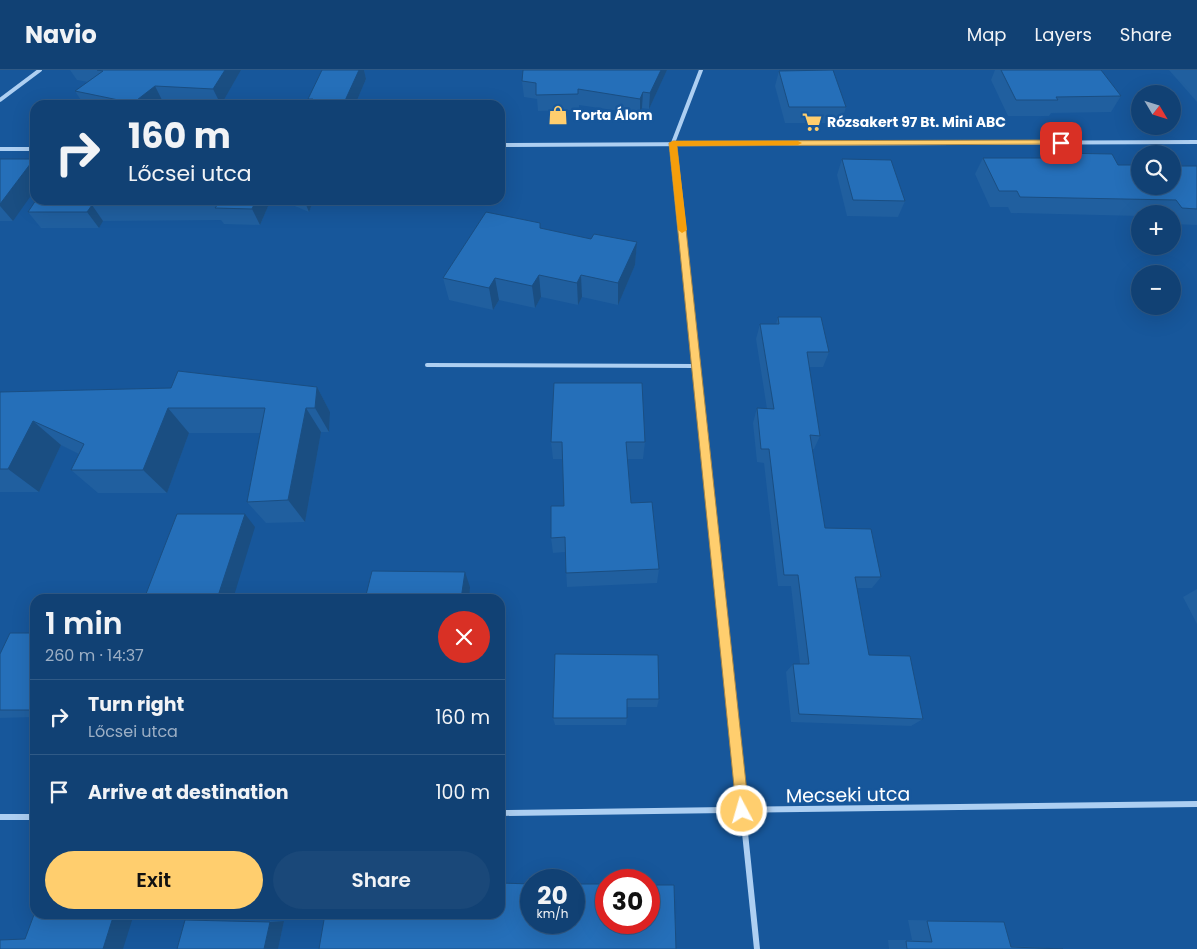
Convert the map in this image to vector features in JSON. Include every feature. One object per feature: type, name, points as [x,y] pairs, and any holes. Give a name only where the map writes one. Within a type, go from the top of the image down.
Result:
[{"type":"street","points":[[0,100],[40,70]]},
{"type":"street","points":[[701,70],[673,143],[757,949]]},
{"type":"street","points":[[505,145],[1197,142]]},
{"type":"street","points":[[0,150],[30,149]]},
{"type":"street","name":"Mecseki utca","points":[[505,813],[1197,804]]},
{"type":"street","points":[[0,817],[30,816]]},
{"type":"lane","points":[[427,365],[696,366]]},
{"type":"building","points":[[97,70],[225,70],[213,89],[155,86],[137,100],[118,100],[75,91],[103,71]]},
{"type":"building","points":[[322,70],[359,70],[345,100],[308,99]]},
{"type":"building","points":[[523,70],[661,70],[650,93],[643,92],[640,99],[578,89],[578,94],[536,95],[536,83],[522,81]]},
{"type":"building","points":[[833,70],[846,107],[789,107],[779,71]]},
{"type":"building","points":[[1001,70],[1101,70],[1121,96],[1056,97],[1058,100],[1016,100]]},
{"type":"building","points":[[1056,153],[1112,154],[1118,165],[1131,165],[1131,195],[1181,195],[1181,166],[1197,166],[1197,209],[1182,208],[1176,200],[1020,197],[1017,191],[999,191],[983,158],[1059,158]]},
{"type":"building","points":[[0,159],[30,159],[30,164],[0,204]]},
{"type":"building","points":[[842,159],[891,160],[905,201],[853,200]]},
{"type":"building","points":[[33,205],[92,205],[87,212],[28,212]]},
{"type":"building","points":[[217,205],[254,205],[252,209],[215,208]]},
{"type":"building","points":[[486,212],[540,223],[540,228],[591,239],[594,234],[637,242],[618,283],[581,275],[577,283],[539,275],[532,286],[495,278],[489,288],[443,278]]},
{"type":"building","points":[[778,317],[821,317],[829,352],[807,352],[820,436],[810,435],[825,528],[871,529],[881,577],[855,577],[869,655],[910,656],[923,719],[799,714],[793,664],[809,664],[798,575],[784,575],[769,449],[761,449],[757,408],[774,409],[760,324],[779,324]]},
{"type":"building","points":[[178,371],[317,387],[315,408],[306,408],[288,500],[247,502],[265,408],[168,408],[143,470],[71,470],[84,444],[33,421],[8,469],[0,469],[0,392],[171,388]]},
{"type":"building","points":[[554,383],[642,383],[645,442],[626,442],[631,503],[652,502],[659,569],[566,573],[565,537],[551,538],[551,506],[564,506],[562,442],[551,442]]},
{"type":"building","points":[[177,514],[245,514],[219,594],[146,594]]},
{"type":"building","points":[[372,571],[465,572],[462,594],[366,594]]},
{"type":"building","points":[[10,633],[30,633],[30,710],[0,710],[0,654]]},
{"type":"building","points":[[555,654],[658,655],[659,699],[627,699],[627,718],[553,718]]},
{"type":"building","points":[[505,883],[520,884],[520,934],[585,934],[585,884],[595,884],[595,934],[660,934],[660,885],[674,885],[676,949],[319,949],[324,919],[505,919]]},
{"type":"building","points":[[32,919],[112,919],[103,949],[0,949],[0,940],[25,939]]},
{"type":"building","points":[[185,920],[270,922],[264,949],[177,949]]},
{"type":"building","points":[[927,921],[1004,922],[1011,947],[1063,949],[907,949],[906,941],[932,942]]},
{"type":"slow traffic","points":[[682,230],[673,143],[798,143]]},
{"type":"place","name":"Torta Álom","points":[[558,115]]},
{"type":"place","name":"Rózsakert 97 Bt. Mini ABC","points":[[812,122]]},
{"type":"route","points":[[742,811],[673,143],[1061,143]]}]
